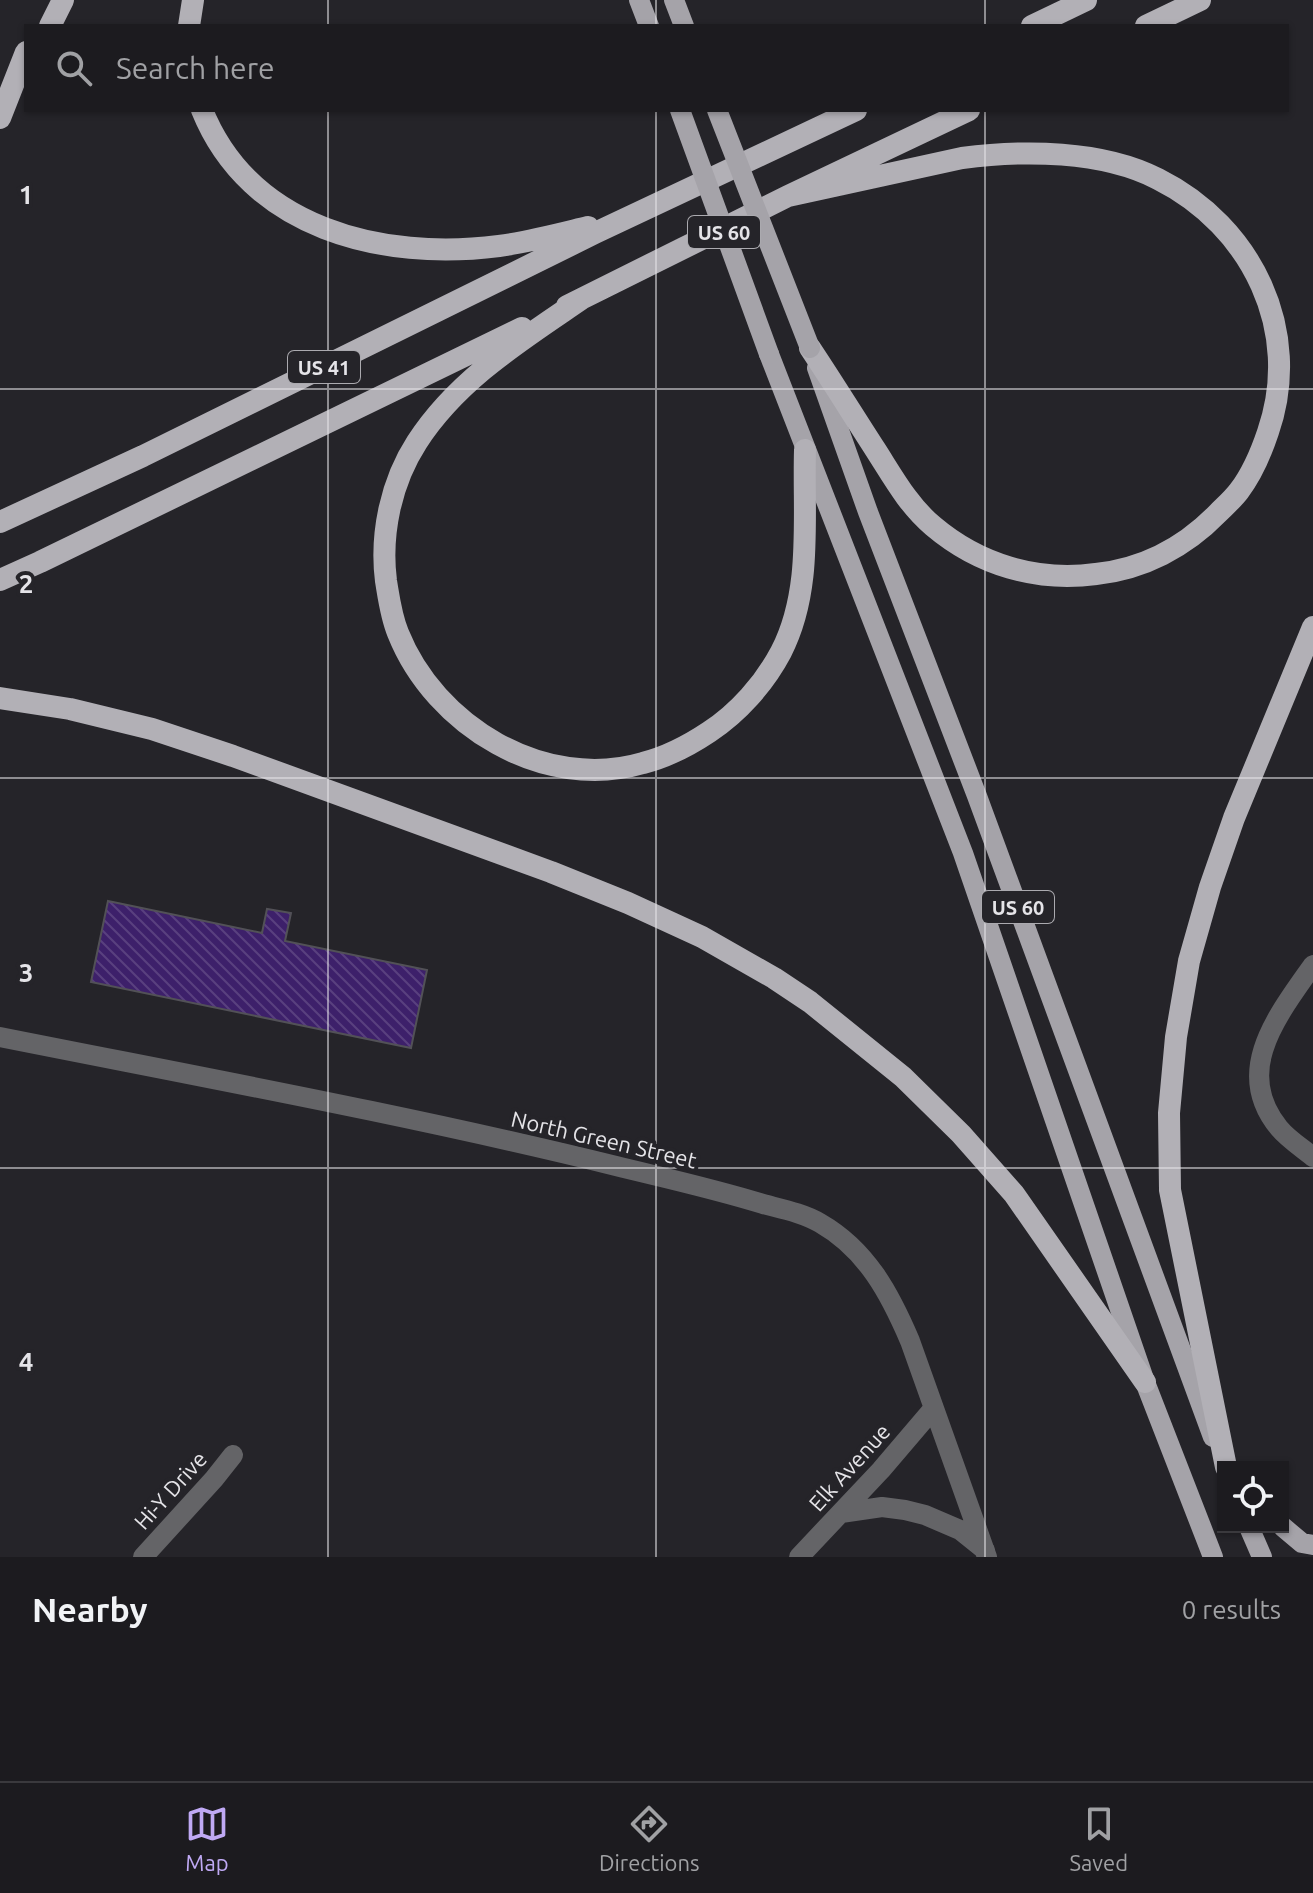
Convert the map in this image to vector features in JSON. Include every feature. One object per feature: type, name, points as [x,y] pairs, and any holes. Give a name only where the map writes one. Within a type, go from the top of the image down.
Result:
[{"type":"highway","points":[[37,24],[46,0]]},
{"type":"highway","points":[[51,24],[63,0]]},
{"type":"highway","points":[[189,24],[193,0]]},
{"type":"highway","points":[[1036,24],[1086,0]]},
{"type":"highway","points":[[1150,24],[1200,0]]},
{"type":"highway","points":[[0,118],[24,57]]},
{"type":"highway","points":[[0,131],[24,81]]},
{"type":"highway","points":[[203,112],[226,156],[259,191],[300,219],[371,243],[449,250],[500,246],[588,227],[647,210]]},
{"type":"highway","name":"US 41","points":[[0,522],[143,456],[595,233],[852,112]]},
{"type":"highway","name":"US 41","points":[[0,580],[965,112]]},
{"type":"highway","points":[[788,196],[988,155],[1044,153],[1102,160],[1142,172],[1203,206],[1240,245],[1265,292],[1278,344],[1280,369],[1272,420],[1252,471],[1238,492],[1202,530],[1157,558],[1132,566],[1107,573],[1055,576],[1003,566],[977,555],[954,543],[913,509],[810,348]]},
{"type":"highway","points":[[580,300],[523,339],[461,388],[417,442],[394,490],[385,533],[384,562],[390,609],[407,654],[434,693],[468,726],[487,739],[530,759],[597,769],[643,764],[686,747],[724,722],[757,690],[781,652],[797,609],[806,542],[805,450]]},
{"type":"highway","points":[[1224,1461],[1170,1190],[1169,1113],[1176,1037],[1189,961],[1210,887],[1234,818],[1313,627]]},
{"type":"highway","points":[[0,698],[70,709],[152,729],[248,761],[628,903],[702,937],[774,978],[810,1002],[903,1077],[961,1134],[1014,1194],[1145,1382]]},
{"type":"main road","points":[[639,0],[648,24]]},
{"type":"main road","points":[[674,0],[683,24]]},
{"type":"main road","name":"US 60","points":[[681,112],[805,450],[963,853],[1145,1382],[1213,1557]]},
{"type":"main road","name":"US 60","points":[[718,112],[810,348],[868,512],[977,796],[1223,1461]]},
{"type":"main road","points":[[1289,1532],[1302,1543],[1313,1545]]},
{"type":"main road","points":[[1252,1533],[1262,1557]]},
{"type":"street","points":[[1308,972],[1270,1031],[1258,1072],[1261,1098],[1266,1110],[1281,1131],[1313,1157]]},
{"type":"street","name":"North Green Street","points":[[0,1037],[533,1146],[738,1196],[805,1216],[821,1224],[847,1241],[873,1269],[896,1308],[986,1554]]},
{"type":"street","name":"Elk Avenue","points":[[799,1557],[933,1409]]},
{"type":"street","name":"Hi-Y Drive","points":[[143,1557],[233,1455]]},
{"type":"street","points":[[841,1513],[882,1507],[925,1515],[960,1530],[986,1554]]},
{"type":"building","points":[[108,901],[262,933],[267,909],[291,913],[285,941],[427,970],[411,1048],[91,982]]}]
